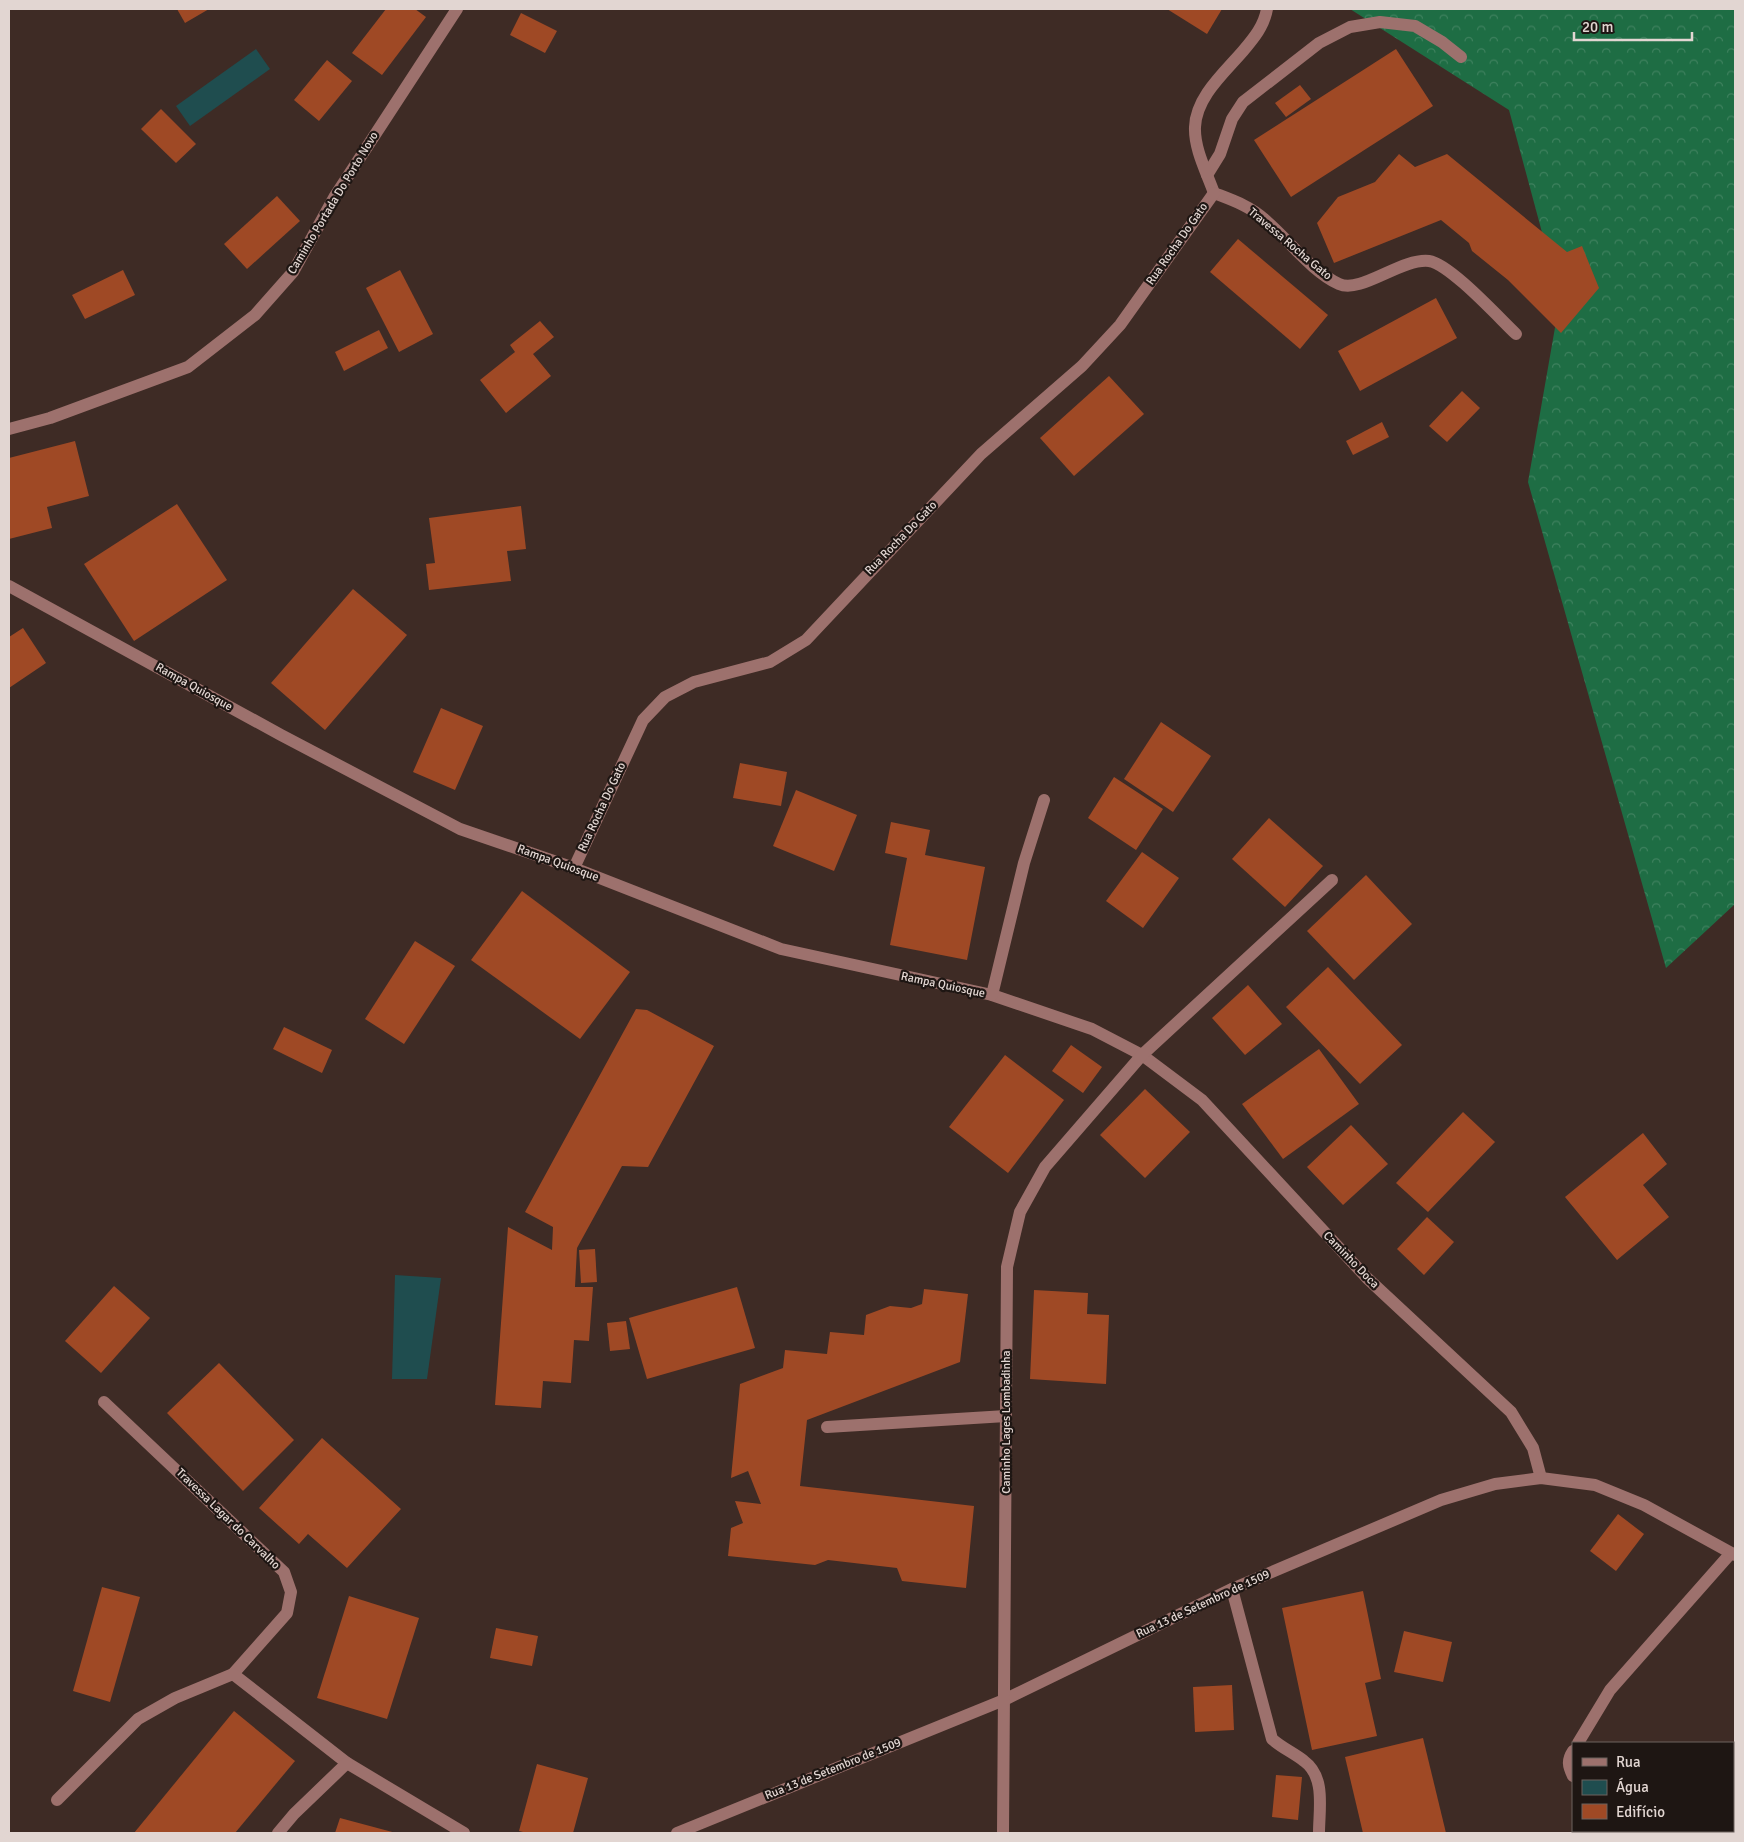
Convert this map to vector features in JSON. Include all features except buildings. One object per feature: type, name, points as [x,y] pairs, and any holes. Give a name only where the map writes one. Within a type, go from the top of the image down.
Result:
[{"type":"street","name":"Caminho Portada Do Porto Novo","points":[[9,429],[50,418],[188,367],[255,315],[293,272],[346,180],[457,9]]},
{"type":"street","name":"Rua Rocha Do Gato","points":[[574,868],[643,720],[665,697],[694,682],[770,662],[806,640],[981,454],[1082,366],[1120,325],[1214,193],[1198,151],[1195,128],[1199,109],[1210,90],[1258,34],[1267,9]]},
{"type":"street","points":[[1207,175],[1220,154],[1232,119],[1242,102],[1319,43],[1350,27],[1380,22],[1415,26],[1442,42],[1461,57]]},
{"type":"street","name":"Travessa Rocha Gato","points":[[1214,193],[1243,204],[1263,218],[1324,275],[1341,285],[1362,283],[1408,263],[1430,261],[1446,268],[1516,334]]},
{"type":"street","name":"Rampa Quiosque","points":[[9,586],[460,829],[574,868],[781,949],[992,995],[1092,1029],[1142,1055]]},
{"type":"street","points":[[992,995],[1024,863],[1044,800]]},
{"type":"street","name":"Caminho Lages Lombadinha","points":[[1003,1833],[1007,1267],[1020,1212],[1045,1167],[1142,1055],[1332,880]]},
{"type":"street","name":"Caminho Doca","points":[[1142,1055],[1202,1100],[1367,1278],[1512,1412],[1533,1448],[1540,1478]]},
{"type":"street","name":"Travessa Lagar do Carvalho","points":[[56,1800],[138,1719],[175,1698],[232,1674],[287,1613],[292,1592],[284,1572],[104,1402]]},
{"type":"street","points":[[827,1427],[1006,1416]]},
{"type":"street","name":"Rua 13 de Setembro de 1509","points":[[677,1833],[1004,1700],[1232,1589],[1441,1500],[1495,1484],[1540,1478],[1595,1485],[1644,1505],[1733,1554]]},
{"type":"street","points":[[1579,1742],[1610,1690],[1733,1554]]},
{"type":"street","points":[[1232,1589],[1272,1739],[1282,1748],[1306,1762],[1317,1776],[1320,1791],[1319,1833]]},
{"type":"street","points":[[232,1674],[347,1763],[464,1833]]},
{"type":"street","points":[[1572,1752],[1569,1757],[1569,1767],[1572,1774]]},
{"type":"street","points":[[278,1833],[294,1814],[347,1763]]},
{"type":"green space","points":[[1350,9],[1735,9],[1735,904],[1666,968],[1528,482],[1560,299],[1509,110]]},
{"type":"water","points":[[256,49],[270,69],[190,126],[176,106]]},
{"type":"water","points":[[395,1275],[441,1278],[427,1379],[392,1379]]}]
